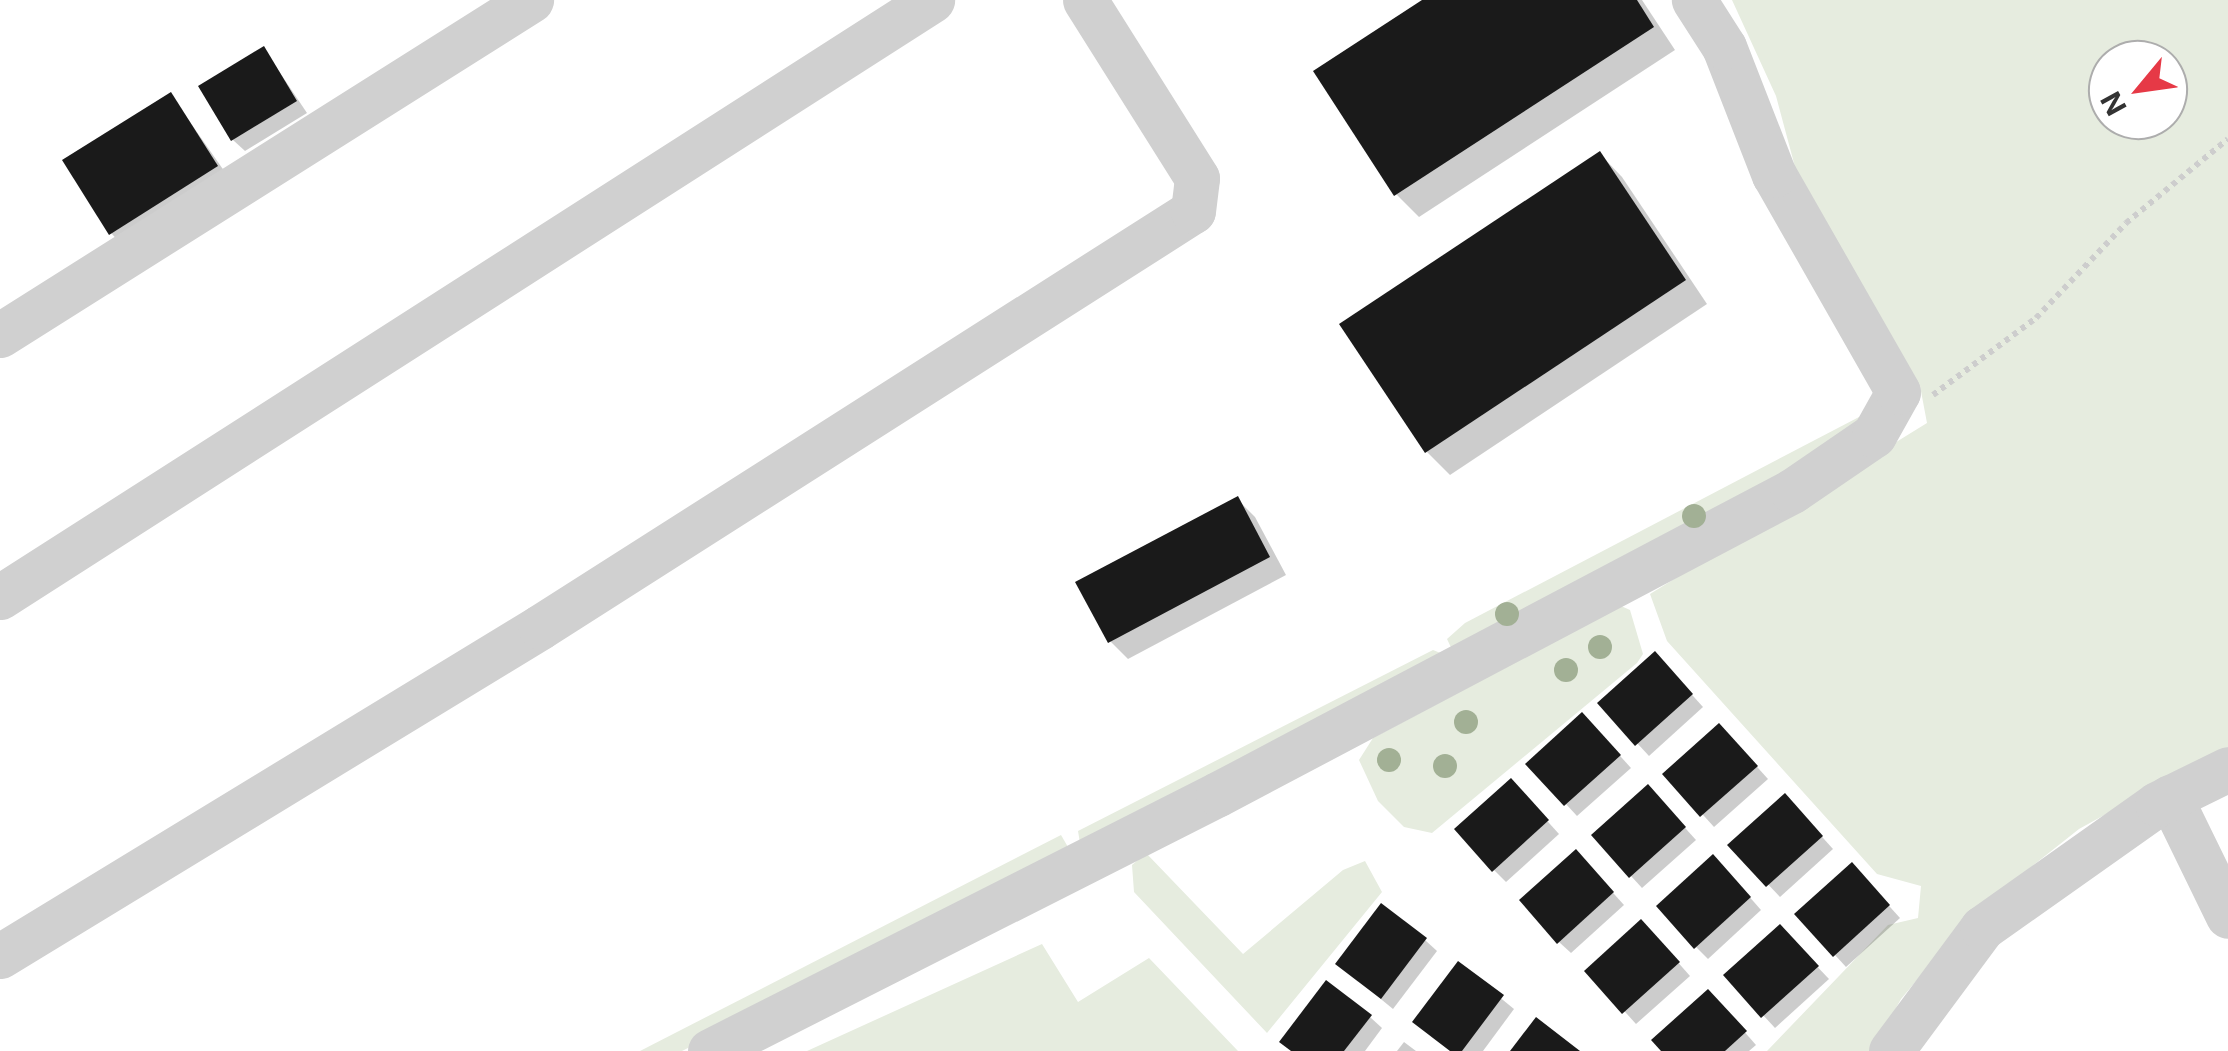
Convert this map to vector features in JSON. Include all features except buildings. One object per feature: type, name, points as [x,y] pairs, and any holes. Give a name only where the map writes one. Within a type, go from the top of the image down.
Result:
[{"type":"street","points":[[0,335],[531,0]]},
{"type":"street","points":[[0,597],[932,0]]},
{"type":"street","points":[[0,956],[540,628],[1193,211],[1197,178],[1085,0]]},
{"type":"street","points":[[710,1051],[1218,794],[1774,500],[1874,435],[1898,392],[1774,175],[1724,46],[1694,0]]},
{"type":"street","points":[[1891,1051],[1982,928],[2170,798],[2228,769]]},
{"type":"street","points":[[2170,798],[2228,916]]},
{"type":"path","points":[[1930,397],[2036,318],[2126,223],[2228,139]]},
{"type":"shaded area","points":[[1732,0],[2228,0],[2228,747],[2079,829],[1973,913],[1901,999],[1872,1051],[1767,1051],[1888,925],[1918,918],[1921,886],[1877,874],[1667,641],[1650,594],[1927,423],[1920,386],[1798,178],[1776,96]]},
{"type":"shaded area","points":[[1859,417],[1863,432],[1456,658],[1447,639],[1465,623]]},
{"type":"shaded area","points":[[1621,606],[1630,610],[1643,654],[1637,663],[1432,833],[1404,827],[1378,801],[1359,760],[1373,738]]},
{"type":"shaded area","points":[[1433,650],[1443,654],[1080,843],[1078,831]]},
{"type":"shaded area","points":[[1061,835],[1072,854],[682,1051],[640,1051]]},
{"type":"shaded area","points":[[1146,853],[1243,954],[1343,870],[1365,861],[1382,892],[1267,1033],[1134,892],[1132,865]]},
{"type":"shaded area","points":[[1042,944],[1078,1002],[1149,958],[1238,1051],[807,1051]]}]
